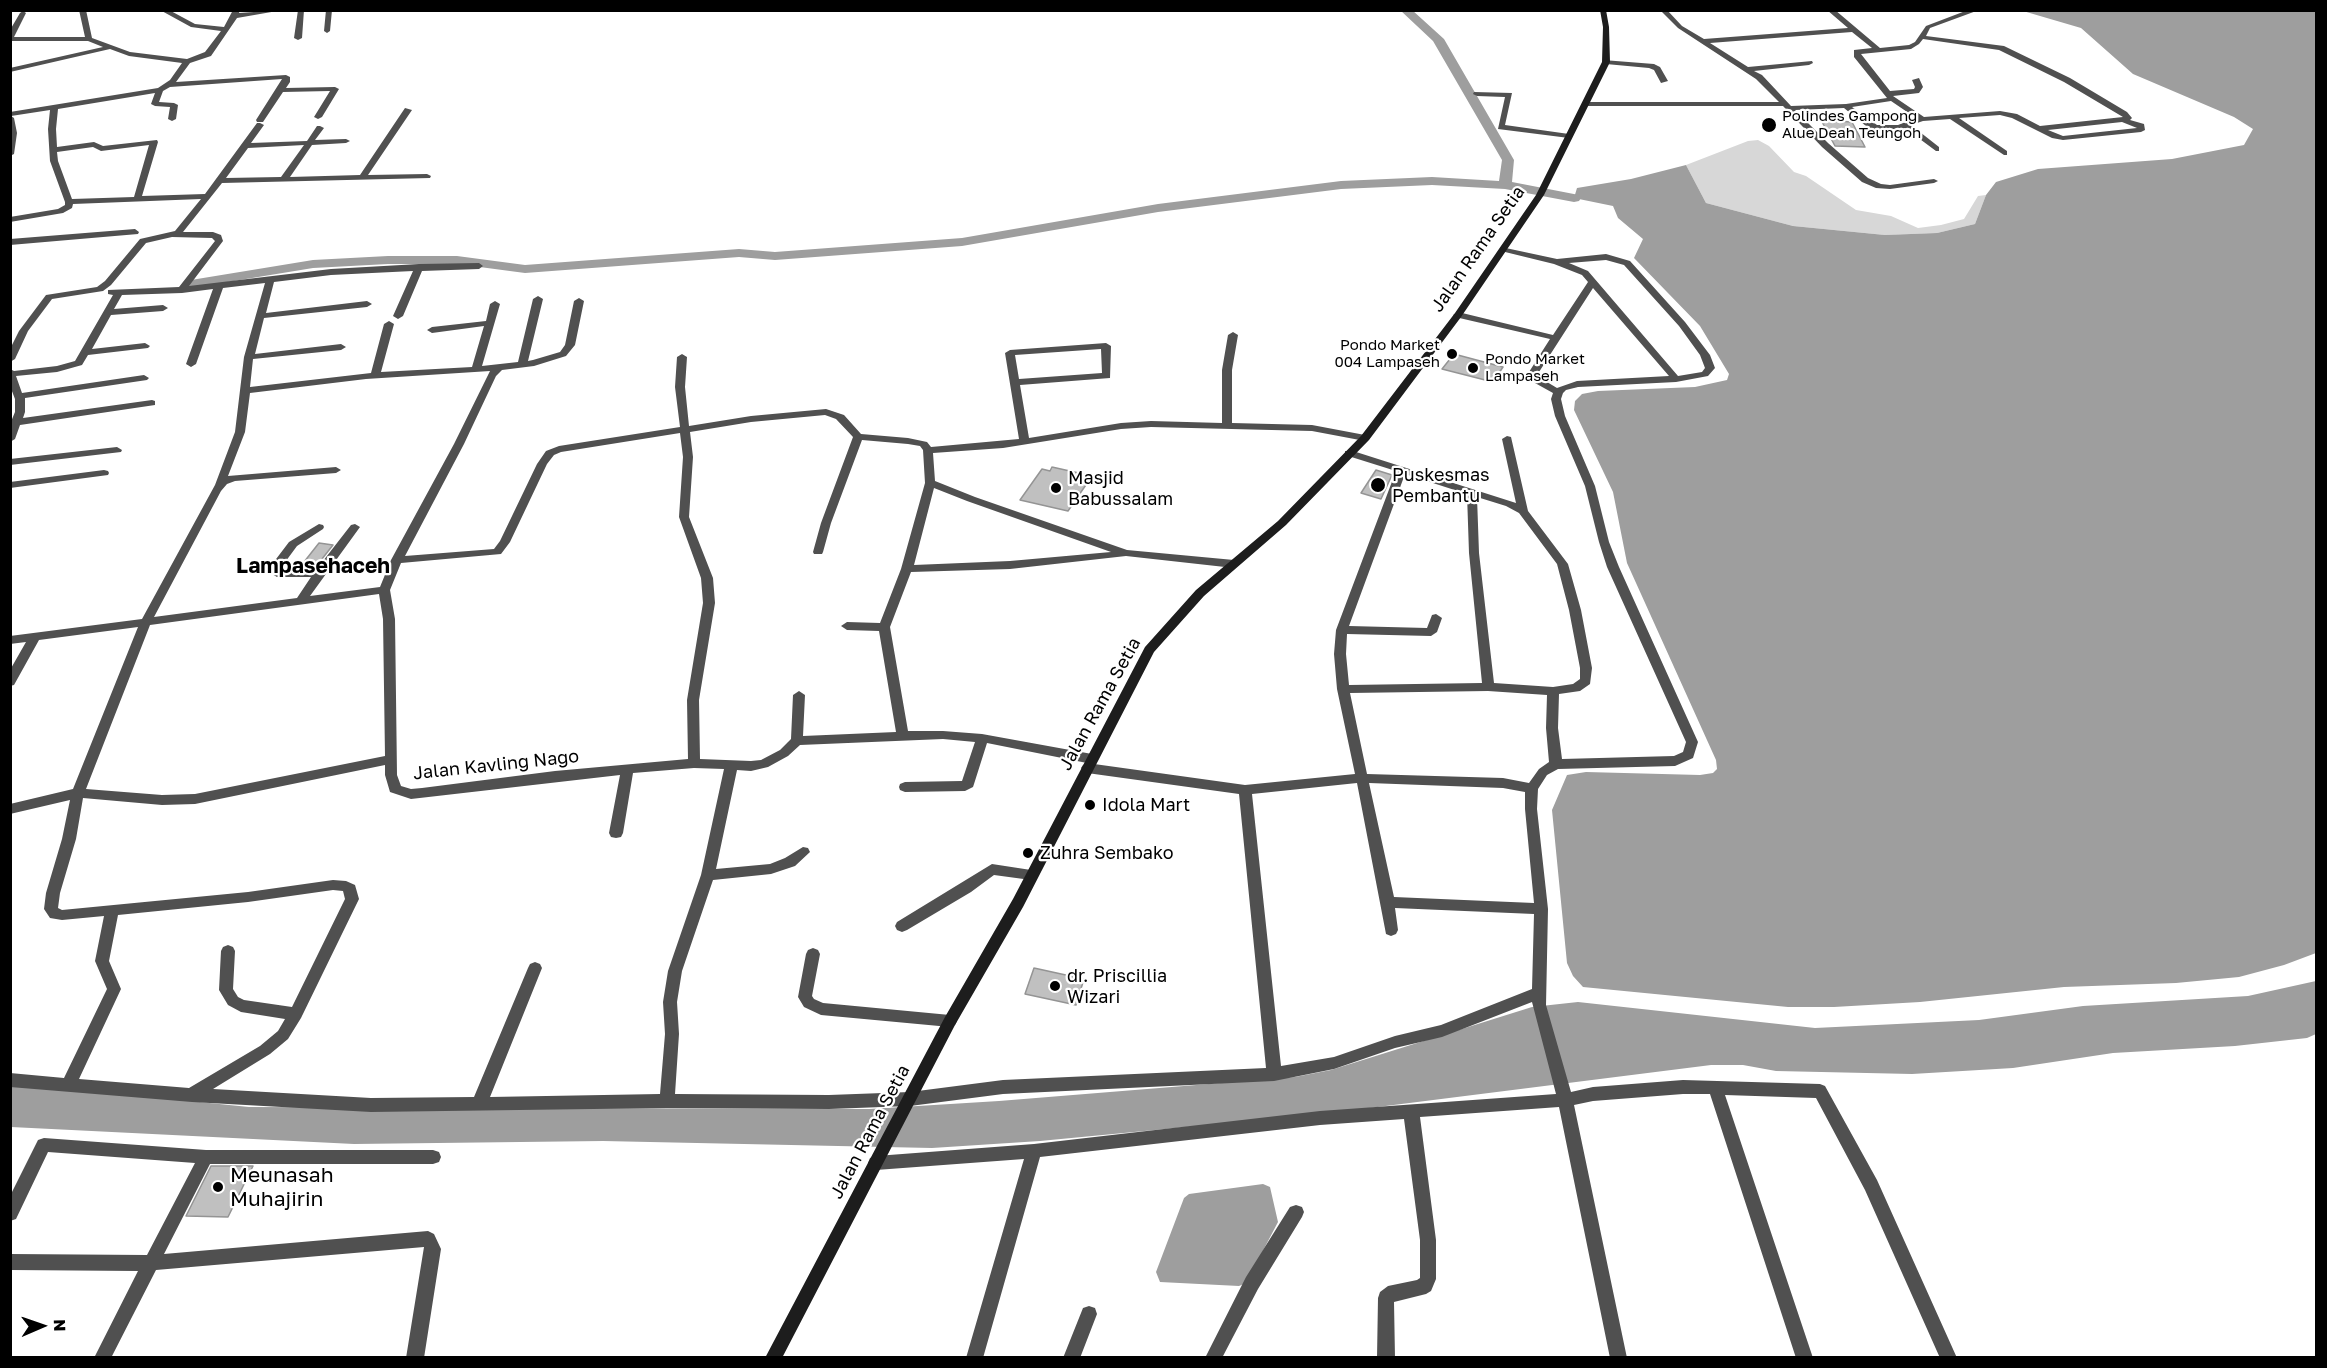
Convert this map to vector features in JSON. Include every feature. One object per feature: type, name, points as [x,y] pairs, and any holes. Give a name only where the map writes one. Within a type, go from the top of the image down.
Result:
[{"type":"street","points":[[82,10],[89,39]]},
{"type":"street","points":[[163,10],[193,26],[226,29]]},
{"type":"street","points":[[23,13],[10,38],[89,39],[129,54],[187,61],[208,54],[237,12],[280,10]]},
{"type":"street","points":[[298,38],[301,10]]},
{"type":"street","points":[[327,31],[329,10]]},
{"type":"street","name":"Jalan Rama Setia","points":[[773,1358],[950,1021],[1018,903],[1149,650],[1200,593],[1282,523],[1365,438],[1458,315],[1540,195],[1587,104],[1606,62],[1606,27],[1603,10]]},
{"type":"street","points":[[1663,10],[1680,27],[1768,84],[1826,145],[1865,180],[1890,187],[1934,181]]},
{"type":"street","points":[[1830,10],[1877,49]]},
{"type":"street","points":[[1922,118],[1889,97],[1856,54],[1861,50],[1911,47],[1928,27],[1976,10]]},
{"type":"street","points":[[1703,41],[1852,30]]},
{"type":"street","points":[[1921,37],[2001,48],[2067,80],[2128,118],[2040,128]]},
{"type":"street","points":[[10,70],[111,46]]},
{"type":"street","points":[[170,85],[187,61]]},
{"type":"street","points":[[1606,62],[1653,66],[1664,81]]},
{"type":"street","points":[[1748,69],[1809,63]]},
{"type":"street","points":[[10,154],[13,133],[10,116],[160,90],[170,85],[286,77],[286,81],[246,146],[175,235]]},
{"type":"street","points":[[1587,104],[1846,106],[1916,91],[1919,87],[1916,80]]},
{"type":"street","points":[[280,90],[335,89],[318,117]]},
{"type":"street","points":[[160,90],[155,104],[174,105],[172,119]]},
{"type":"street","points":[[1477,94],[1509,95],[1501,127],[1569,136]]},
{"type":"street","points":[[1846,106],[1876,127],[1892,128],[1922,118],[2000,112],[2063,138],[2141,130],[2141,126],[2122,120]]},
{"type":"street","points":[[10,237],[14,219],[60,211],[67,207],[69,202],[56,170],[52,129],[54,108]]},
{"type":"street","points":[[363,177],[408,110]]},
{"type":"street","points":[[1950,116],[2004,153]]},
{"type":"street","points":[[1905,124],[1936,149]]},
{"type":"street","points":[[284,179],[320,128]]},
{"type":"street","points":[[246,146],[346,141]]},
{"type":"street","points":[[54,150],[94,144],[101,149],[154,142],[138,197]]},
{"type":"street","points":[[219,180],[427,176]]},
{"type":"street","points":[[69,202],[138,197],[207,196]]},
{"type":"street","points":[[10,242],[135,232]]},
{"type":"street","points":[[98,290],[108,283],[143,241],[175,235],[218,237],[219,241],[183,290]]},
{"type":"street","points":[[1504,249],[1557,262],[1585,273],[1676,379]]},
{"type":"street","points":[[1557,262],[1614,258],[1627,262],[1682,324],[1709,364],[1709,371],[1705,375],[1676,379],[1587,383],[1569,386],[1558,392]]},
{"type":"street","points":[[10,359],[24,331],[49,297],[98,290],[117,293],[183,290],[331,272],[479,266]]},
{"type":"street","points":[[398,316],[419,267]]},
{"type":"street","points":[[192,1095],[216,1082],[283,1035],[296,1014],[352,899],[352,894],[346,886],[62,915],[56,914],[51,909],[78,793],[145,622],[220,484],[240,432],[249,357],[270,280]]},
{"type":"street","points":[[1558,392],[1538,381],[1534,372],[1592,282]]},
{"type":"street","points":[[190,364],[219,286]]},
{"type":"street","points":[[10,439],[20,412],[19,396],[11,373],[73,366],[82,360],[117,293]]},
{"type":"street","points":[[522,365],[538,298]]},
{"type":"street","points":[[244,391],[310,381],[375,375],[500,368],[557,356],[567,350],[570,345],[579,301]]},
{"type":"street","points":[[260,316],[366,304]]},
{"type":"street","points":[[476,369],[495,304]]},
{"type":"street","points":[[109,312],[163,308]]},
{"type":"street","points":[[1458,315],[1556,338]]},
{"type":"street","points":[[432,330],[489,323]]},
{"type":"street","points":[[375,375],[389,324]]},
{"type":"street","points":[[1227,424],[1227,370],[1233,335]]},
{"type":"street","points":[[87,352],[145,346]]},
{"type":"street","points":[[1015,382],[1107,376],[1106,346],[1010,353],[1025,442]]},
{"type":"street","points":[[249,357],[341,347]]},
{"type":"street","points":[[682,357],[680,387],[688,457],[684,517],[707,578],[710,603],[693,700],[694,763]]},
{"type":"street","points":[[10,640],[384,590],[397,560],[459,444],[492,375],[500,368]]},
{"type":"street","points":[[19,396],[144,378]]},
{"type":"street","points":[[1558,392],[1557,406],[1590,486],[1604,542],[1692,742],[1689,755],[1676,761],[1556,764],[1543,772],[1532,788],[1531,809],[1541,909],[1539,999],[1564,1095],[1619,1358]]},
{"type":"street","points":[[17,422],[152,403]]},
{"type":"street","points":[[397,560],[497,552],[505,542],[542,464],[550,453],[569,447],[751,419],[826,412],[840,417],[858,437],[923,444],[928,450],[930,483],[907,569],[884,627],[903,736]]},
{"type":"street","points":[[928,450],[1025,442],[1137,424],[1227,424],[1312,428],[1365,438]]},
{"type":"street","points":[[818,552],[826,523],[858,437]]},
{"type":"street","points":[[1507,439],[1522,511]]},
{"type":"street","points":[[10,462],[117,450]]},
{"type":"street","points":[[1343,689],[1488,687],[1553,691],[1576,688],[1586,681],[1586,668],[1575,610],[1562,564],[1522,511],[1510,504],[1349,453]]},
{"type":"street","points":[[220,484],[234,478],[336,470]]},
{"type":"street","points":[[1391,930],[1388,902],[1343,689],[1340,654],[1342,630],[1401,471]]},
{"type":"street","points":[[10,485],[104,473]]},
{"type":"street","points":[[930,483],[1126,553]]},
{"type":"street","points":[[1472,492],[1474,553],[1488,687]]},
{"type":"street","points":[[319,527],[293,544],[273,571],[319,574]]},
{"type":"street","points":[[302,601],[319,574],[355,527]]},
{"type":"street","points":[[907,569],[1010,565],[1126,553],[1234,564]]},
{"type":"street","name":"Jalan Kavling Nago","points":[[384,590],[389,620],[392,784],[400,792],[411,794],[694,763],[731,766],[764,764],[784,753],[797,741]]},
{"type":"street","points":[[1342,630],[1431,632],[1436,618]]},
{"type":"street","points":[[847,626],[884,627]]},
{"type":"street","points":[[10,682],[34,638]]},
{"type":"street","points":[[1553,691],[1552,728],[1556,764]]},
{"type":"street","points":[[799,695],[797,741],[943,735],[982,738],[1089,764],[1245,790],[1361,778],[1503,783],[1532,788]]},
{"type":"street","points":[[905,787],[965,786],[968,784],[982,738]]},
{"type":"street","points":[[10,809],[78,793],[152,799],[195,799],[392,759]]},
{"type":"street","points":[[667,1101],[672,1034],[670,1002],[675,970],[708,875],[731,766]]},
{"type":"street","points":[[616,833],[627,769]]},
{"type":"street","points":[[1245,790],[1274,1074]]},
{"type":"street","points":[[708,875],[771,869],[790,862],[803,852]]},
{"type":"street","points":[[902,926],[966,888],[992,869],[1031,875]]},
{"type":"street","points":[[1388,902],[1541,909]]},
{"type":"street","points":[[68,1086],[114,989],[114,983],[102,961],[112,909]]},
{"type":"street","points":[[228,951],[226,990],[233,1001],[240,1006],[296,1014]]},
{"type":"street","points":[[813,954],[805,997],[809,1003],[821,1009],[950,1021]]},
{"type":"street","points":[[479,1104],[535,968]]},
{"type":"street","points":[[10,1080],[192,1095],[371,1105],[910,1100],[1003,1087],[1274,1074],[1334,1063],[1395,1042],[1442,1031],[1539,999]]},
{"type":"street","points":[[877,1160],[1034,1151],[1190,1132],[1564,1095],[1683,1087],[1820,1091],[1871,1185],[1949,1358]]},
{"type":"street","points":[[1715,1088],[1805,1358]]},
{"type":"street","points":[[1386,1358],[1386,1298],[1394,1292],[1420,1288],[1428,1279],[1428,1240],[1412,1110]]},
{"type":"street","points":[[10,1214],[44,1145],[206,1157],[433,1156]]},
{"type":"street","points":[[974,1358],[1034,1151]]},
{"type":"street","points":[[102,1358],[206,1157]]},
{"type":"street","points":[[1212,1358],[1252,1283],[1296,1212]]},
{"type":"street","points":[[10,1262],[152,1263],[428,1239],[433,1249],[416,1358]]},
{"type":"street","points":[[1071,1358],[1089,1314]]},
{"type":"shaded area","points":[[2023,11],[2316,11],[2316,953],[2284,965],[2239,977],[2176,983],[2064,987],[1920,1002],[1834,1007],[1788,1007],[1583,987],[1573,976],[1567,963],[1552,810],[1567,775],[1586,772],[1700,775],[1713,773],[1717,769],[1716,760],[1627,563],[1613,492],[1574,410],[1575,401],[1582,394],[1598,391],[1695,387],[1727,380],[1729,374],[1700,326],[1634,258],[1643,239],[1618,218],[1613,206],[1574,198],[1577,188],[1631,179],[1686,165],[1706,203],[1793,226],[1885,235],[1937,233],[1975,224],[1986,195],[1996,182],[2038,169],[2172,159],[2244,145],[2253,129],[2234,117],[2133,74],[2081,28]]},
{"type":"shaded area","points":[[1758,140],[1769,146],[1794,172],[1806,176],[1856,210],[1891,216],[1918,228],[1964,219],[1978,196],[1986,195],[1975,224],[1937,233],[1885,235],[1793,226],[1706,203],[1686,165],[1748,141]]},
{"type":"shaded area","points":[[2316,981],[2316,1034],[2307,1038],[2235,1046],[2113,1053],[2013,1068],[1912,1074],[1776,1071],[1743,1065],[1711,1065],[1322,1114],[1040,1141],[932,1148],[603,1141],[354,1144],[11,1127],[11,1083],[249,1107],[869,1109],[1295,1077],[1331,1070],[1532,1007],[1578,1002],[1815,1028],[1979,1020],[2083,1006],[2248,996]]},
{"type":"shaded area","points":[[1263,1184],[1270,1187],[1278,1222],[1246,1283],[1239,1286],[1160,1282],[1156,1272],[1184,1198],[1189,1194]]},
{"type":"building","points":[[1821,120],[1852,122],[1865,147],[1835,146]]},
{"type":"building","name":"Pondo Market Lampaseh","points":[[1454,354],[1503,367],[1493,382],[1442,369]]},
{"type":"building","name":"Masjid Babussalam","points":[[1052,467],[1092,476],[1068,511],[1020,500],[1042,469],[1050,471]]},
{"type":"building","name":"Puskesmas Pembantu","points":[[1376,470],[1392,475],[1381,499],[1361,493]]},
{"type":"building","points":[[319,543],[333,545],[318,564],[304,562]]},
{"type":"building","name":"dr. Priscillia Wizari","points":[[1034,968],[1084,979],[1076,1005],[1025,994]]},
{"type":"building","name":"Meunasah Muhajirin","points":[[211,1166],[253,1166],[228,1217],[186,1216]]},
{"type":"waterway","points":[[1405,10],[1438,39],[1499,143],[1508,160],[1505,185]]},
{"type":"waterway","points":[[191,284],[313,264],[388,260],[457,260],[525,269],[739,253],[775,256],[962,242],[1158,208],[1341,185],[1432,181],[1505,185]]},
{"type":"waterway","points":[[1505,185],[1574,198]]},
{"type":"place","name":"Polindes Gampong Alue Deah Teungoh","points":[[1769,125]]},
{"type":"place","name":"Pondo Market 004 Lampaseh","points":[[1452,354]]},
{"type":"place","name":"Pondo Market Lampaseh","points":[[1473,368]]},
{"type":"place","name":"Puskesmas Pembantu","points":[[1378,485]]},
{"type":"place","name":"Masjid Babussalam","points":[[1056,488]]},
{"type":"place","name":"Idola Mart","points":[[1090,805]]},
{"type":"place","name":"Zuhra Sembako","points":[[1028,853]]},
{"type":"place","name":"dr. Priscillia Wizari","points":[[1055,986]]},
{"type":"place","name":"Meunasah Muhajirin","points":[[218,1187]]},
{"type":"district","name":"Lampasehaceh","points":[[313,566]]}]
